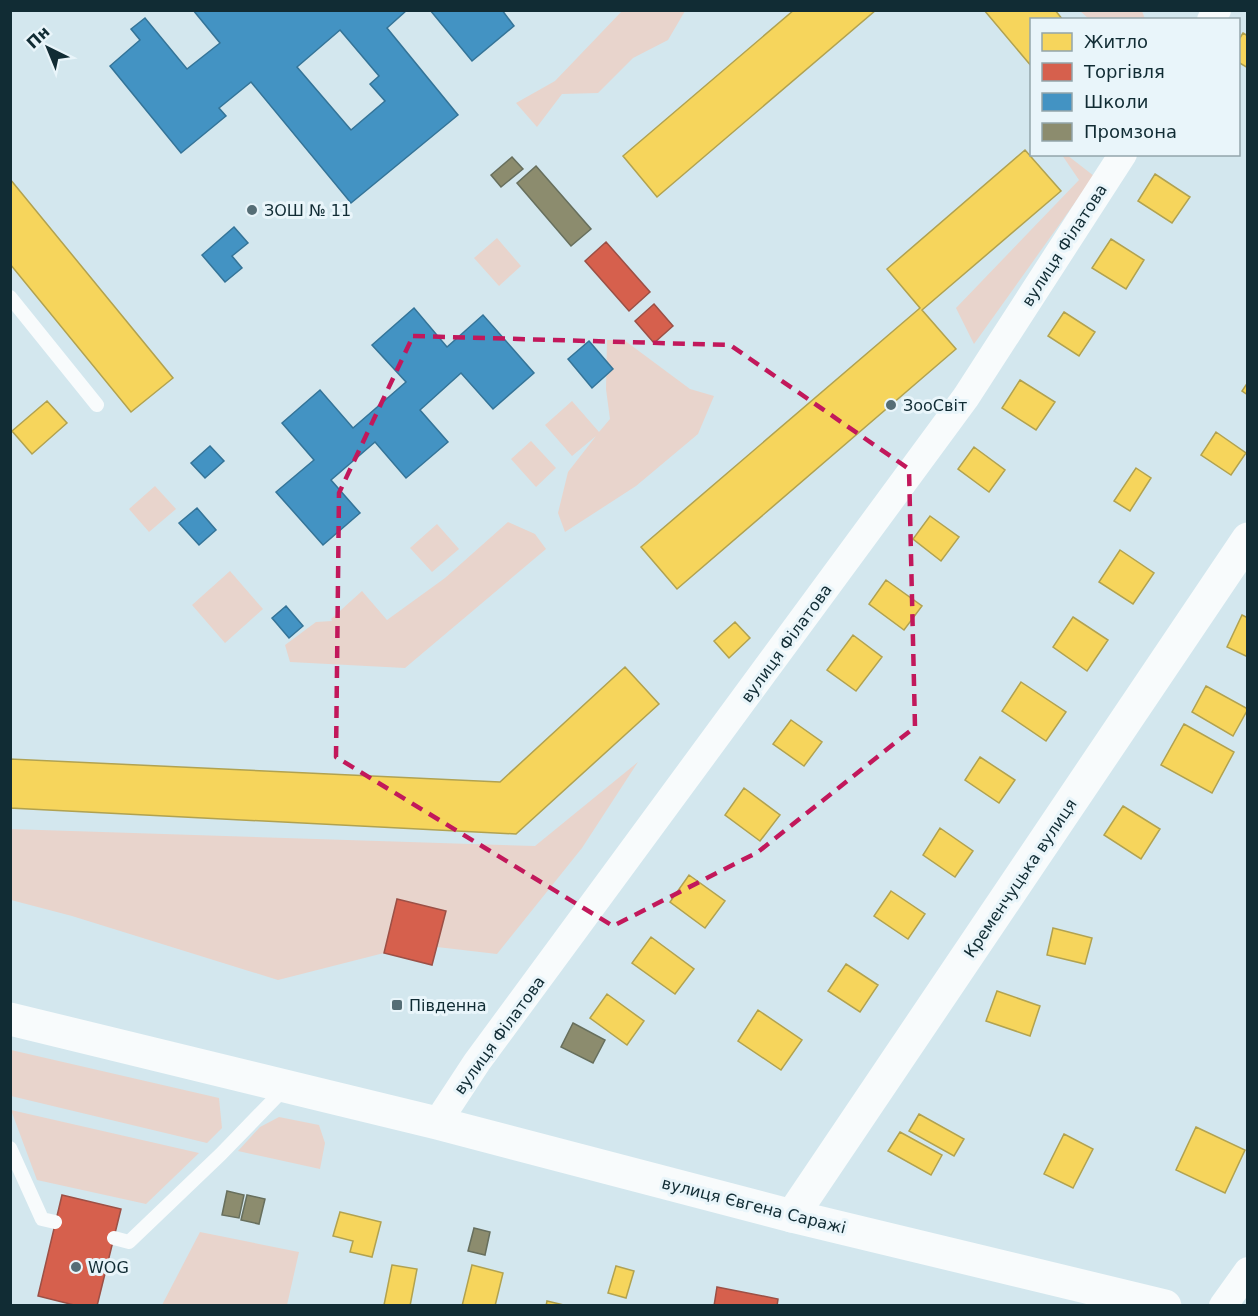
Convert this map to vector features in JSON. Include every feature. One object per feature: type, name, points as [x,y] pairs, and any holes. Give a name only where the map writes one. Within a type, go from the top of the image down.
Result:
[{"type":"main road","name":"Кременчуцька вулиця","points":[[792,1216],[1248,539]]},
{"type":"main road","name":"вулиця Євгена Саражі","points":[[10,1019],[287,1085],[792,1216],[1166,1305]]},
{"type":"street","name":"вулиця Філатова","points":[[437,1123],[477,1062],[966,397],[1122,156]]},
{"type":"street","points":[[1223,1305],[1248,1271]]},
{"type":"lane","points":[[10,297],[97,405]]},
{"type":"lane","points":[[114,1238],[129,1242],[221,1154],[287,1085]]},
{"type":"lane","points":[[10,1148],[42,1219],[56,1222]]},
{"type":"highlighted area","points":[[413,336],[730,345],[909,469],[915,727],[758,852],[613,926],[336,757],[339,493]]},
{"type":"shaded area","points":[[622,11],[685,11],[668,40],[633,58],[598,93],[562,94],[537,127],[516,103],[555,81]]},
{"type":"shaded area","points":[[1080,11],[1142,11],[1145,18],[1088,18]]},
{"type":"shaded area","points":[[1063,156],[1068,156],[1094,176],[974,344],[956,308],[1079,180]]},
{"type":"shaded area","points":[[497,238],[521,266],[499,286],[474,258]]},
{"type":"shaded area","points":[[607,340],[624,340],[690,389],[714,396],[698,434],[636,486],[565,532],[558,513],[568,472],[596,436],[572,456],[545,425],[572,401],[599,432],[610,419],[606,389]]},
{"type":"shaded area","points":[[531,441],[556,468],[536,487],[511,459]]},
{"type":"shaded area","points":[[155,486],[176,509],[149,532],[129,509]]},
{"type":"shaded area","points":[[508,522],[535,534],[546,549],[405,668],[290,662],[285,645],[316,622],[332,621],[331,619],[362,591],[387,620],[445,578]]},
{"type":"shaded area","points":[[437,524],[459,549],[432,572],[410,548]]},
{"type":"shaded area","points":[[230,571],[263,609],[225,643],[192,605]]},
{"type":"shaded area","points":[[638,762],[582,848],[497,954],[437,947],[445,911],[398,899],[384,953],[278,980],[72,916],[11,900],[10,829],[535,846]]},
{"type":"shaded area","points":[[11,1050],[219,1098],[222,1128],[207,1143],[11,1096]]},
{"type":"shaded area","points":[[11,1110],[199,1153],[146,1204],[37,1180]]},
{"type":"shaded area","points":[[279,1117],[319,1125],[325,1143],[320,1169],[238,1151],[260,1127]]},
{"type":"shaded area","points":[[200,1232],[299,1252],[287,1305],[162,1305]]},
{"type":"building: Житло","points":[[794,10],[876,10],[657,197],[623,156]]},
{"type":"building: Житло","points":[[984,10],[1055,10],[1061,18],[1030,18],[1030,65]]},
{"type":"building: Житло","points":[[1243,33],[1248,36],[1248,68],[1240,63],[1240,38]]},
{"type":"building: Житло","points":[[1025,150],[1061,191],[922,310],[956,349],[677,589],[641,547],[920,308],[887,269]]},
{"type":"building: Житло","points":[[1155,174],[1190,197],[1172,223],[1138,201]]},
{"type":"building: Житло","points":[[10,179],[173,378],[131,412],[10,264]]},
{"type":"building: Житло","points":[[1111,239],[1144,260],[1126,289],[1092,268]]},
{"type":"building: Житло","points":[[1064,312],[1095,332],[1079,356],[1048,336]]},
{"type":"building: Житло","points":[[1020,380],[1055,402],[1036,430],[1002,408]]},
{"type":"building: Житло","points":[[1248,382],[1248,395],[1242,391]]},
{"type":"building: Житло","points":[[47,401],[67,423],[32,454],[12,431]]},
{"type":"building: Житло","points":[[1216,432],[1246,453],[1231,475],[1201,455]]},
{"type":"building: Житло","points":[[974,447],[1005,470],[989,492],[958,469]]},
{"type":"building: Житло","points":[[1136,468],[1151,478],[1130,511],[1114,501]]},
{"type":"building: Житло","points":[[930,516],[959,537],[941,561],[913,539]]},
{"type":"building: Житло","points":[[1120,550],[1154,573],[1133,604],[1099,582]]},
{"type":"building: Житло","points":[[886,580],[922,606],[904,630],[869,604]]},
{"type":"building: Житло","points":[[1242,615],[1248,618],[1248,657],[1227,647]]},
{"type":"building: Житло","points":[[1073,617],[1108,640],[1087,671],[1053,647]]},
{"type":"building: Житло","points":[[735,622],[750,638],[729,658],[714,641]]},
{"type":"building: Житло","points":[[853,635],[882,657],[856,691],[827,670]]},
{"type":"building: Житло","points":[[625,667],[659,704],[516,834],[10,808],[10,759],[500,782]]},
{"type":"building: Житло","points":[[1021,682],[1066,712],[1046,741],[1002,711]]},
{"type":"building: Житло","points":[[1206,686],[1248,709],[1233,736],[1192,712]]},
{"type":"building: Житло","points":[[791,720],[822,742],[804,766],[773,744]]},
{"type":"building: Житло","points":[[1184,724],[1234,752],[1212,793],[1161,765]]},
{"type":"building: Житло","points":[[980,757],[1015,780],[999,803],[965,780]]},
{"type":"building: Житло","points":[[744,788],[780,815],[760,841],[725,815]]},
{"type":"building: Житло","points":[[1123,806],[1160,829],[1141,859],[1104,835]]},
{"type":"building: Житло","points":[[940,828],[973,851],[955,877],[923,855]]},
{"type":"building: Житло","points":[[689,875],[725,901],[705,928],[670,902]]},
{"type":"building: Житло","points":[[891,891],[925,914],[908,939],[874,916]]},
{"type":"building: Житло","points":[[1053,928],[1092,938],[1085,964],[1047,955]]},
{"type":"building: Житло","points":[[651,937],[694,969],[675,994],[632,963]]},
{"type":"building: Житло","points":[[846,964],[878,985],[860,1012],[828,991]]},
{"type":"building: Житло","points":[[997,991],[1040,1006],[1030,1036],[986,1021]]},
{"type":"building: Житло","points":[[607,994],[644,1021],[627,1045],[590,1018]]},
{"type":"building: Житло","points":[[758,1010],[802,1040],[781,1070],[738,1041]]},
{"type":"building: Житло","points":[[919,1114],[964,1139],[954,1156],[909,1131]]},
{"type":"building: Житло","points":[[1196,1127],[1245,1150],[1225,1193],[1176,1170]]},
{"type":"building: Житло","points":[[900,1132],[942,1155],[931,1175],[888,1151]]},
{"type":"building: Житло","points":[[1064,1134],[1093,1149],[1073,1188],[1044,1174]]},
{"type":"building: Житло","points":[[340,1212],[381,1222],[372,1257],[350,1252],[353,1241],[333,1236]]},
{"type":"building: Житло","points":[[392,1265],[417,1269],[410,1306],[384,1305]]},
{"type":"building: Житло","points":[[472,1265],[503,1273],[495,1306],[462,1306]]},
{"type":"building: Житло","points":[[616,1266],[634,1271],[626,1298],[608,1293]]},
{"type":"building: Житло","points":[[547,1301],[568,1306],[546,1306]]},
{"type":"building: Торгівля","points":[[606,242],[650,292],[629,311],[585,261]]},
{"type":"building: Торгівля","points":[[654,304],[673,326],[654,343],[635,321]]},
{"type":"building: Торгівля","points":[[397,899],[446,911],[432,965],[384,953]]},
{"type":"building: Торгівля","name":"WOG","points":[[62,1195],[121,1209],[97,1306],[78,1306],[38,1296]]},
{"type":"building: Торгівля","points":[[717,1287],[778,1299],[777,1306],[714,1306]]},
{"type":"building: Школи","points":[[193,10],[407,10],[387,28],[458,115],[351,203],[251,82],[219,108],[226,116],[181,153],[110,66],[140,40],[131,29],[145,18],[187,69],[220,43]],"holes":[[[340,30],[379,76],[370,84],[385,101],[351,130],[297,67]]]},
{"type":"building: Школи","points":[[430,10],[502,10],[514,26],[472,61]]},
{"type":"building: Школи","points":[[234,227],[248,243],[232,256],[242,268],[225,282],[202,255]]},
{"type":"building: Школи","points":[[414,308],[447,347],[483,315],[534,373],[493,409],[461,373],[420,410],[448,442],[406,478],[375,442],[331,480],[360,513],[323,545],[276,492],[314,460],[282,423],[320,390],[353,428],[406,382],[372,345]]},
{"type":"building: Школи","points":[[589,341],[613,369],[592,388],[568,359]]},
{"type":"building: Школи","points":[[210,446],[224,461],[205,478],[191,463]]},
{"type":"building: Школи","points":[[197,508],[216,530],[199,545],[179,523]]},
{"type":"building: Школи","points":[[286,606],[303,626],[289,638],[272,618]]},
{"type":"building: Промзона","points":[[512,157],[523,169],[501,187],[491,175]]},
{"type":"building: Промзона","points":[[536,166],[591,229],[571,246],[517,183]]},
{"type":"building: Промзона","points":[[573,1023],[605,1040],[593,1063],[561,1047]]},
{"type":"building: Промзона","points":[[227,1191],[244,1195],[239,1218],[222,1215]]},
{"type":"building: Промзона","points":[[247,1195],[265,1199],[259,1224],[241,1220]]},
{"type":"building: Промзона","points":[[474,1228],[490,1232],[485,1255],[468,1251]]},
{"type":"place","name":"ЗОШ № 11","points":[[252,210]]},
{"type":"place","name":"ЗооСвiт","points":[[891,405]]},
{"type":"place","name":"Південна","points":[[397,1005]]},
{"type":"place","name":"WOG","points":[[76,1267]]}]
